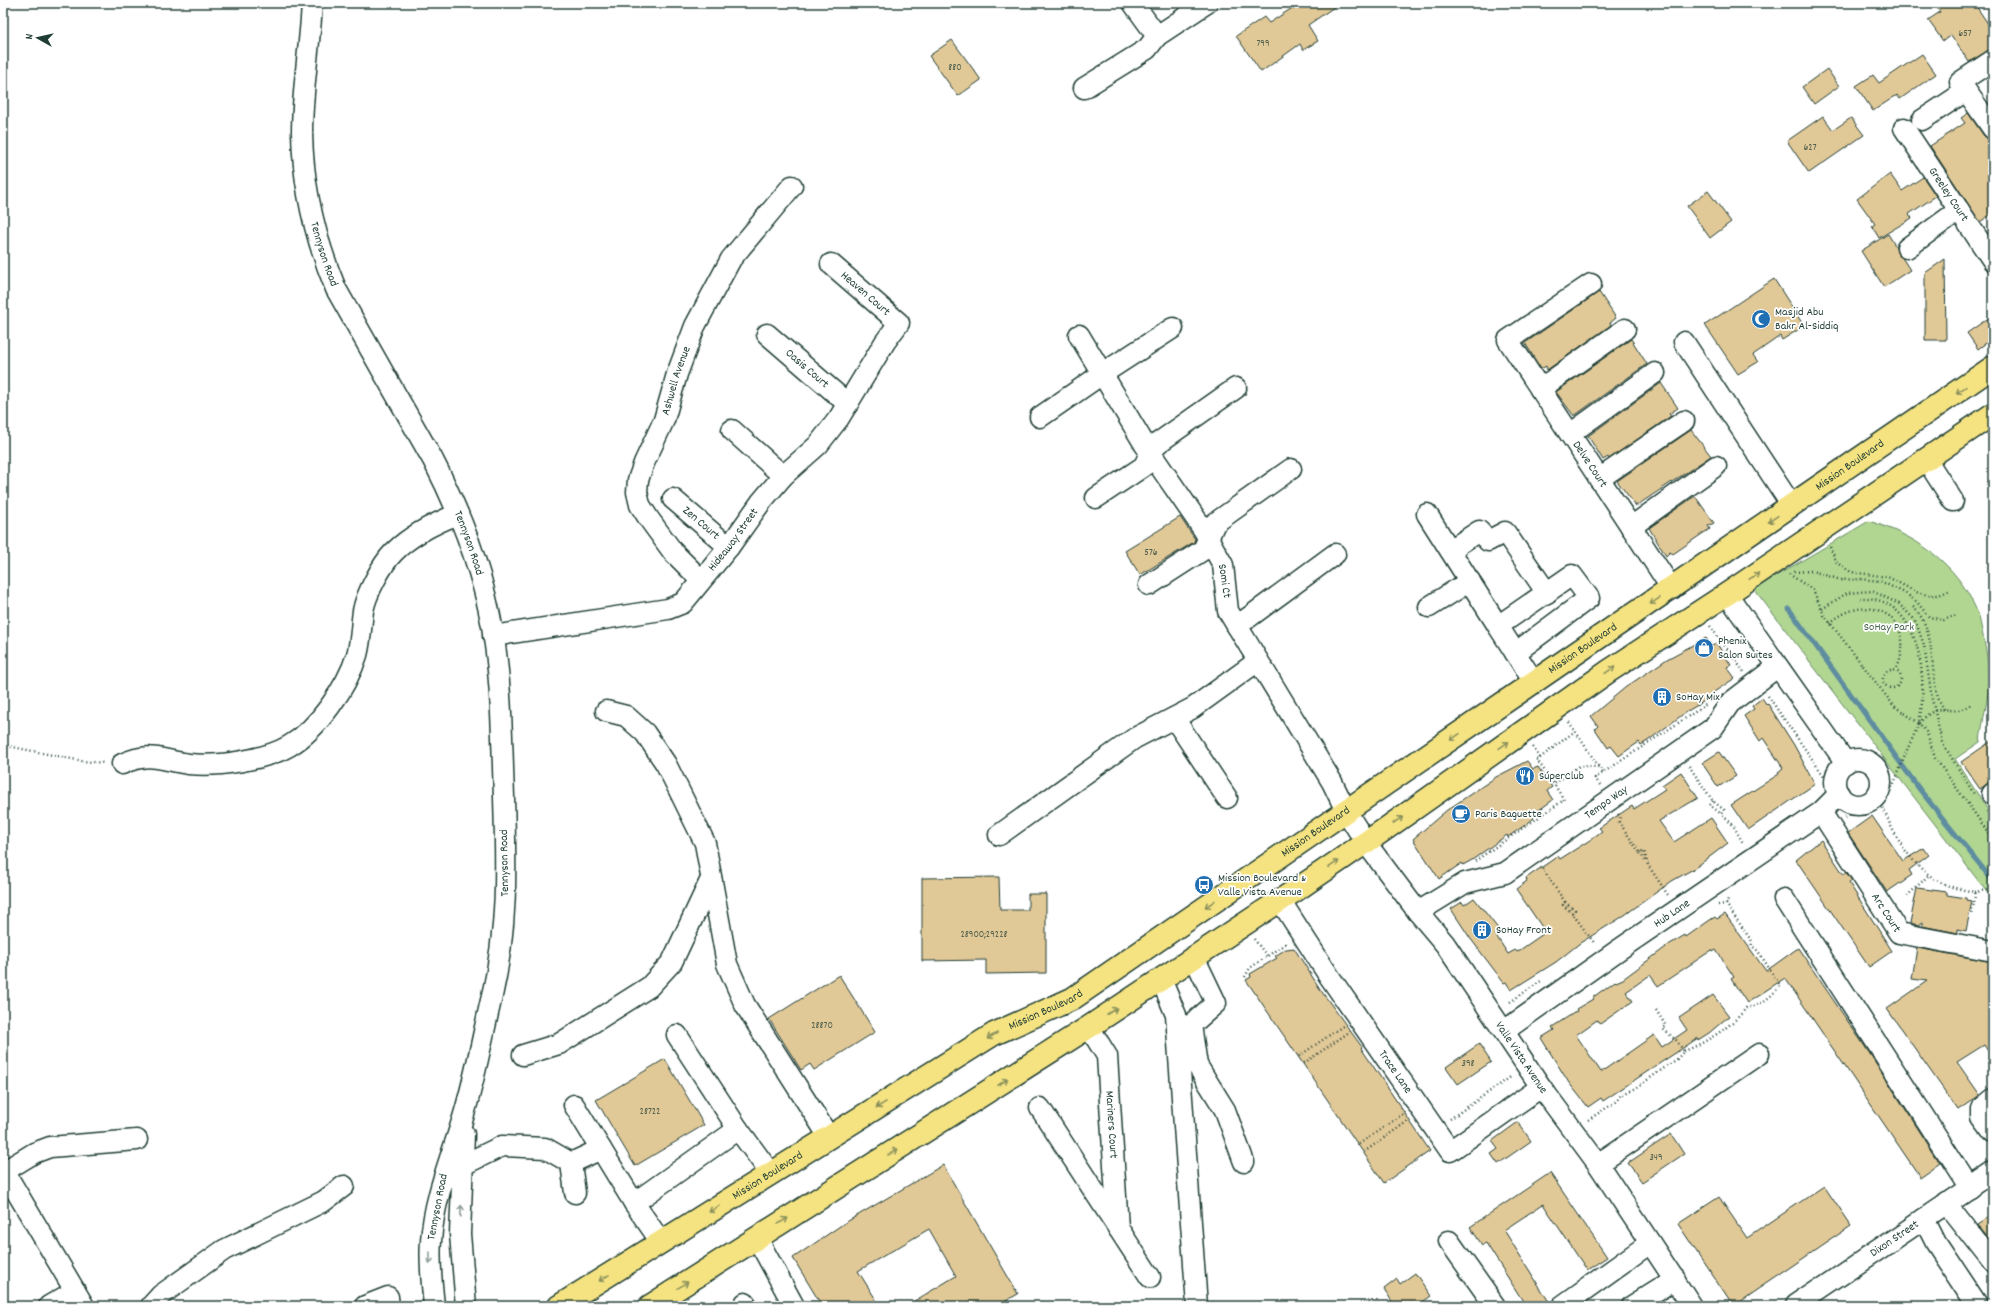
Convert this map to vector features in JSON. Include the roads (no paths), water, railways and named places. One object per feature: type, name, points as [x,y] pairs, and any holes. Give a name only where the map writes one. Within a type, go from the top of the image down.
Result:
[{"type":"main road","name":"Mission Boulevard","points":[[559,1306],[994,1034],[1072,999],[1672,589],[1993,367]]},
{"type":"main road","points":[[650,1306],[1089,1026],[1280,900],[1366,842],[1609,671],[1727,594],[1993,414]]},
{"type":"street","name":"Tennyson Road","points":[[312,3],[302,133],[309,200],[325,263],[336,289],[433,460],[470,542],[493,636],[498,676],[507,884],[504,935],[499,965],[465,1112],[447,1164],[434,1214],[430,1256],[434,1306]]},
{"type":"street","points":[[1133,3],[1157,36]]},
{"type":"street","points":[[1084,88],[1147,49],[1157,36],[1207,3]]},
{"type":"street","points":[[1993,60],[1960,82],[1993,129]]},
{"type":"street","points":[[1922,120],[1966,91]]},
{"type":"street","name":"Greeley Court","points":[[1904,128],[1993,261]]},
{"type":"street","name":"Ashwell Avenue","points":[[701,580],[673,552],[640,505],[637,492],[638,480],[644,463],[664,420],[677,374],[695,326],[731,259],[792,186]]},
{"type":"street","points":[[1907,248],[1958,210]]},
{"type":"street","name":"Heaven Court","points":[[831,264],[898,323]]},
{"type":"street","name":"Delve Court","points":[[1591,284],[1508,340],[1672,589]]},
{"type":"street","name":"Hideaway Street","points":[[493,636],[668,609],[682,602],[728,547],[761,502],[783,476],[818,445],[848,404],[898,323]]},
{"type":"street","points":[[1040,417],[1102,374],[1173,328]]},
{"type":"street","points":[[1540,389],[1625,329]]},
{"type":"street","name":"Oasis Court","points":[[767,334],[848,404]]},
{"type":"street","name":"Somi Ct","points":[[1079,335],[1150,453],[1208,538],[1224,565],[1228,611],[1332,782],[1346,811]]},
{"type":"street","points":[[1684,342],[1792,506]]},
{"type":"street","points":[[1570,434],[1656,373]]},
{"type":"street","points":[[1096,498],[1144,466],[1150,453],[1158,443],[1236,388]]},
{"type":"street","points":[[1599,479],[1684,421]]},
{"type":"street","points":[[732,430],[783,476]]},
{"type":"street","points":[[1926,459],[1953,502]]},
{"type":"street","points":[[1631,527],[1716,466]]},
{"type":"street","points":[[1149,585],[1203,550],[1215,523],[1291,469]]},
{"type":"street","name":"Zen Court","points":[[673,499],[728,547]]},
{"type":"street","points":[[122,764],[136,757],[149,757],[189,764],[214,764],[251,758],[290,746],[320,719],[344,684],[356,656],[364,609],[368,597],[387,560],[393,552],[422,530],[458,514]]},
{"type":"street","points":[[1427,514],[1534,682]]},
{"type":"street","points":[[1450,550],[1478,531],[1488,541],[1505,532],[1547,593]]},
{"type":"street","points":[[1237,626],[1335,554]]},
{"type":"street","points":[[1498,626],[1572,575],[1589,598],[1516,653]]},
{"type":"street","points":[[1429,607],[1470,581]]},
{"type":"street","points":[[1727,594],[1846,763]]},
{"type":"street","points":[[999,836],[1135,738],[1193,708],[1258,661]]},
{"type":"street","name":"Tempo Way","points":[[1418,912],[1465,883],[1504,873],[1713,728],[1730,703],[1778,667]]},
{"type":"street","points":[[606,711],[626,716],[645,732],[666,764],[705,843],[727,964],[745,1005],[829,1137]]},
{"type":"street","points":[[1174,718],[1227,798]]},
{"type":"street","points":[[1858,759],[1871,764],[1878,772],[1880,786],[1873,799],[1862,804],[1848,802],[1832,790],[1836,784],[1836,776],[1846,763],[1858,759]]},
{"type":"street","name":"Hub Lane","points":[[1504,1030],[1821,812],[1832,790]]},
{"type":"street","name":"Valle Vista Avenue","points":[[1346,811],[1366,842],[1418,912],[1445,944],[1504,1030],[1541,1088],[1598,1164],[1692,1306]]},
{"type":"street","name":"Arc Court","points":[[1821,812],[1899,933],[1993,951]]},
{"type":"street","points":[[523,1055],[559,1044],[649,987],[672,962],[711,879]]},
{"type":"street","points":[[1784,899],[1970,1188]]},
{"type":"street","name":"Trace Lane","points":[[1280,900],[1330,976],[1450,1151],[1541,1088]]},
{"type":"street","points":[[1194,957],[1216,1003],[1191,1025],[1197,1065],[1225,1110],[1244,1162]]},
{"type":"street","points":[[1161,979],[1176,1014],[1198,1306]]},
{"type":"street","name":"Mariners Court","points":[[1089,1026],[1107,1056],[1118,1228]]},
{"type":"street","points":[[677,1035],[738,1129],[771,1174]]},
{"type":"street","points":[[1598,1164],[1759,1054]]},
{"type":"street","points":[[1993,1099],[1981,1109],[1982,1117],[1993,1133]]},
{"type":"street","points":[[574,1105],[634,1203],[661,1242]]},
{"type":"street","name":"Mariners Court","points":[[1040,1108],[1150,1277]]},
{"type":"street","name":"Tennyson Road","points":[[465,1112],[460,1234],[466,1306]]},
{"type":"street","points":[[634,1203],[738,1129]]},
{"type":"street","points":[[49,1306],[79,1298],[4,1171],[34,1153],[50,1147],[137,1140]]},
{"type":"street","points":[[463,1165],[502,1146],[545,1148],[571,1163]]},
{"type":"street","points":[[571,1163],[601,1149]]},
{"type":"street","points":[[571,1163],[575,1193]]},
{"type":"street","name":"Dixon Street","points":[[1795,1306],[1993,1172]]},
{"type":"street","points":[[151,1306],[161,1295],[224,1250],[324,1201],[344,1186]]},
{"type":"street","points":[[1946,1204],[1993,1263]]},
{"type":"street","points":[[1924,1219],[1936,1243],[1978,1306]]},
{"type":"street","points":[[757,1238],[794,1306]]},
{"type":"street","points":[[1449,1241],[1495,1306]]},
{"type":"street","points":[[1562,1306],[1650,1243]]},
{"type":"street","points":[[1632,1306],[1675,1279]]},
{"type":"street","points":[[365,1306],[388,1297],[389,1306]]},
{"type":"waterway","points":[[1789,609],[1920,790],[1993,881]]},
{"type":"place","name":"Masjid Abu Bakr Al-Siddiq","points":[[1761,319]]},
{"type":"place","name":"Phenix Salon Suites","points":[[1704,648]]},
{"type":"place","name":"SoHay Mix","points":[[1662,697]]},
{"type":"place","name":"SúperClub","points":[[1525,776]]},
{"type":"place","name":"Paris Baguette","points":[[1461,814]]},
{"type":"place","name":"Mission Boulevard & Valle Vista Avenue","points":[[1204,885]]},
{"type":"place","name":"SoHay Front","points":[[1482,930]]},
{"type":"park label","name":"SoHay Park","points":[[1889,627]]}]
